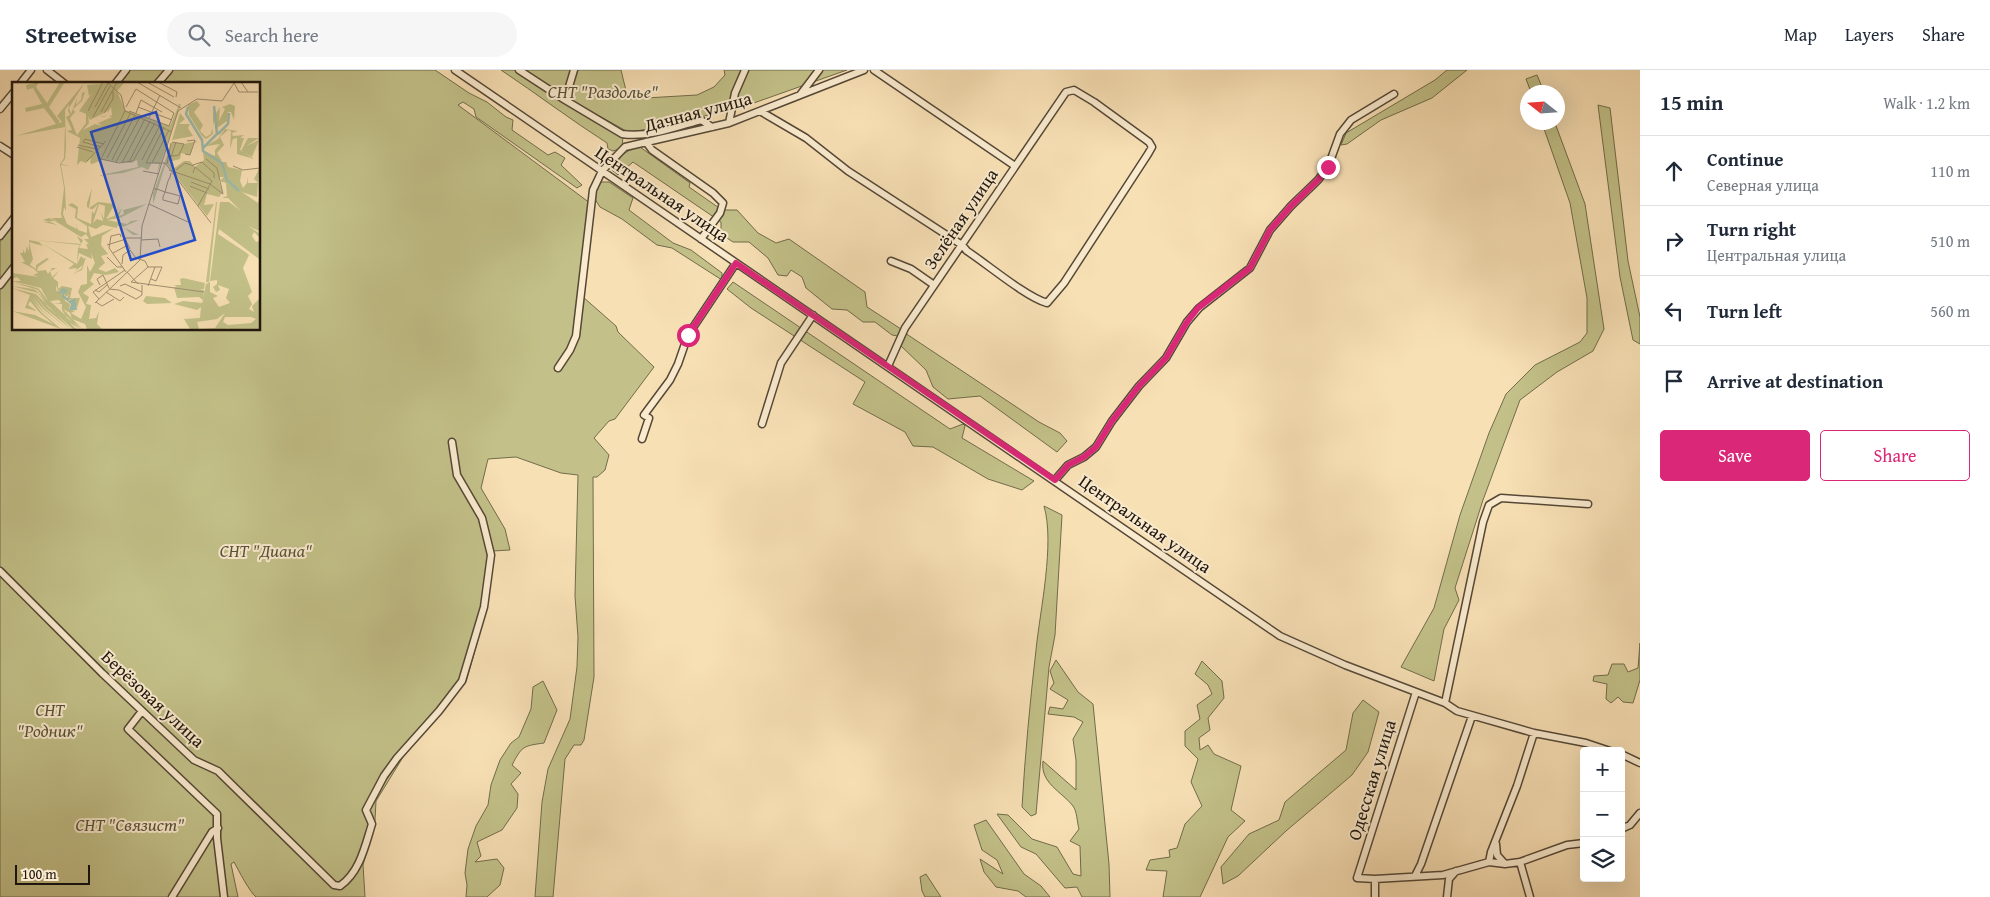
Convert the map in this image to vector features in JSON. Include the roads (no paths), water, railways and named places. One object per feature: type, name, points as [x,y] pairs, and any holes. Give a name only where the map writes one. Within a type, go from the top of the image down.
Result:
[{"type":"street","points":[[22,82],[31,70]]},
{"type":"street","points":[[47,70],[62,82]]},
{"type":"street","points":[[117,82],[126,70]]},
{"type":"street","points":[[159,82],[169,70]]},
{"type":"street","name":"Центральная улица","points":[[455,70],[1280,636],[1345,665],[1445,703],[1457,711],[1534,733],[1598,747]]},
{"type":"street","points":[[519,70],[622,134],[650,133],[701,120],[712,127]]},
{"type":"street","points":[[565,100],[574,70]]},
{"type":"street","points":[[729,123],[735,93],[745,70]]},
{"type":"street","points":[[799,96],[819,70]]},
{"type":"street","name":"Дачная улица","points":[[602,171],[624,147],[729,123],[864,70]]},
{"type":"street","points":[[874,70],[1015,166]]},
{"type":"street","name":"Зелёная улица","points":[[888,366],[905,328],[1066,92],[1074,90],[1094,102],[1149,142],[1152,147],[1064,282],[1047,303],[1040,301],[1019,287],[967,251],[962,245]]},
{"type":"street","points":[[0,109],[12,94]]},
{"type":"street","points":[[1055,480],[1068,465],[1084,457],[1096,447],[1112,421],[1139,386],[1166,358],[1187,322],[1198,308],[1250,268],[1270,230],[1328,167],[1340,134],[1351,120],[1394,94]]},
{"type":"street","points":[[760,111],[806,138],[848,171],[962,245]]},
{"type":"street","points":[[646,142],[652,150],[713,193],[723,203],[720,213],[701,239]]},
{"type":"street","points":[[0,146],[12,154]]},
{"type":"street","points":[[558,368],[570,350],[576,336],[593,190],[602,171]]},
{"type":"street","points":[[0,236],[12,221]]},
{"type":"street","points":[[891,261],[911,269],[934,285]]},
{"type":"street","points":[[642,439],[649,418],[644,415],[670,380],[688,335],[736,263]]},
{"type":"street","points":[[0,285],[12,270]]},
{"type":"street","points":[[762,424],[781,364],[813,315]]},
{"type":"street","name":"Берёзовая улица","points":[[0,571],[194,760],[218,771],[334,885],[340,886],[347,882],[360,861],[372,824],[366,810],[384,776],[462,681],[484,607],[491,555],[482,518],[457,475],[452,442]]},
{"type":"street","points":[[1445,703],[1483,522],[1489,505],[1501,498],[1588,504]]},
{"type":"street","name":"Одесская улица","points":[[1375,879],[1357,878],[1416,692]]},
{"type":"street","points":[[142,711],[128,729],[217,814],[224,897]]},
{"type":"street","points":[[1415,876],[1421,864],[1472,716]]},
{"type":"street","points":[[1489,862],[1491,852],[1518,786],[1534,733]]},
{"type":"street","points":[[1625,756],[1640,763]]},
{"type":"street","points":[[1625,827],[1630,825],[1640,813]]},
{"type":"street","points":[[172,897],[212,832],[218,828]]},
{"type":"street","points":[[1496,843],[1496,855],[1505,864]]},
{"type":"street","points":[[1375,897],[1375,879],[1443,875],[1489,862],[1505,864],[1520,862],[1567,845],[1580,843]]},
{"type":"street","points":[[1520,862],[1530,897]]},
{"type":"street","points":[[1447,897],[1449,880],[1457,870]]},
{"type":"park label","name":"СНТ \"Раздолье\"","points":[[603,92]]},
{"type":"park label","name":"СНТ \"Диана\"","points":[[266,551]]},
{"type":"park label","name":"СНТ \"Родник\"","points":[[50,720]]},
{"type":"park label","name":"СНТ \"Связист\"","points":[[130,825]]}]
